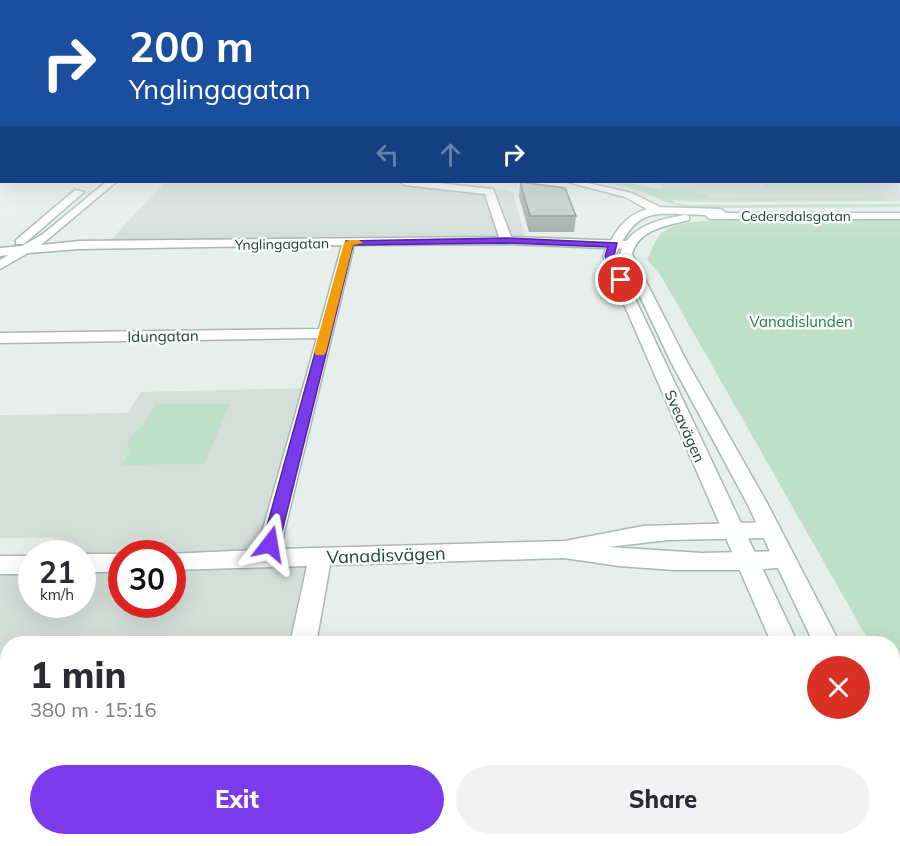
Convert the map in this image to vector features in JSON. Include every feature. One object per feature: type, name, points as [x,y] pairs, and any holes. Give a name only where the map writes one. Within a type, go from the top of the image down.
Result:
[{"type":"street","points":[[0,265],[13,249],[91,183]]},
{"type":"street","points":[[13,249],[110,183]]},
{"type":"street","points":[[427,183],[492,186],[506,240]]},
{"type":"street","points":[[576,183],[639,206],[655,206]]},
{"type":"street","points":[[594,183],[638,194],[655,206]]},
{"type":"street","points":[[632,238],[626,223],[639,206]]},
{"type":"street","points":[[632,238],[655,206]]},
{"type":"street","name":"Cedersdalsgatan","points":[[655,206],[721,212]]},
{"type":"street","name":"Cedersdalsgatan","points":[[655,206],[700,213],[900,211]]},
{"type":"street","name":"Cedersdalsgatan","points":[[655,206],[667,214],[693,217],[900,216]]},
{"type":"street","name":"Cedersdalsgatan","points":[[632,238],[668,221],[693,217]]},
{"type":"street","name":"Ynglingagatan","points":[[13,249],[79,245],[632,238]]},
{"type":"street","name":"Sveavägen","points":[[632,238],[626,254],[630,264],[823,636]]},
{"type":"street","name":"Sveavägen","points":[[632,238],[609,256],[781,636]]},
{"type":"street","points":[[267,559],[349,243]]},
{"type":"street","name":"Idungatan","points":[[0,338],[326,333]]},
{"type":"street","name":"Vanadisvägen","points":[[186,561],[564,549],[604,538],[693,529],[769,530]]},
{"type":"street","name":"Vanadisvägen","points":[[564,549],[608,558],[705,563],[785,560]]},
{"type":"street","points":[[305,636],[320,558]]},
{"type":"street","points":[[0,565],[18,565]]},
{"type":"shaded area","points":[[164,183],[433,183],[504,190],[513,192],[526,240],[105,246]]},
{"type":"shaded area","points":[[660,183],[899,183],[900,201],[689,202],[673,200]]},
{"type":"shaded area","points":[[308,388],[265,560],[317,560],[302,636],[0,636],[0,567],[18,567],[18,618],[96,618],[96,540],[0,538],[0,415],[128,413],[141,392]]},
{"type":"green space","points":[[607,183],[694,190],[710,198],[880,197],[891,201],[673,200],[674,203],[691,205],[900,204],[900,207],[690,208],[671,204],[640,191]]},
{"type":"green space","points":[[761,183],[864,183],[866,185],[856,188],[767,188]]},
{"type":"green space","name":"Vanadislunden","points":[[900,220],[900,636],[866,636],[661,276],[647,259],[658,237],[664,231],[682,224],[701,221]]},
{"type":"green space","points":[[156,404],[230,404],[204,464],[122,465],[130,451],[127,445],[133,434],[143,426]]},
{"type":"building","points":[[520,183],[565,188],[576,216],[530,216]]},
{"type":"slow traffic","points":[[320,352],[349,243],[359,243]]},
{"type":"route","points":[[270,544],[349,243],[506,240],[613,245],[609,256],[621,280]]}]
